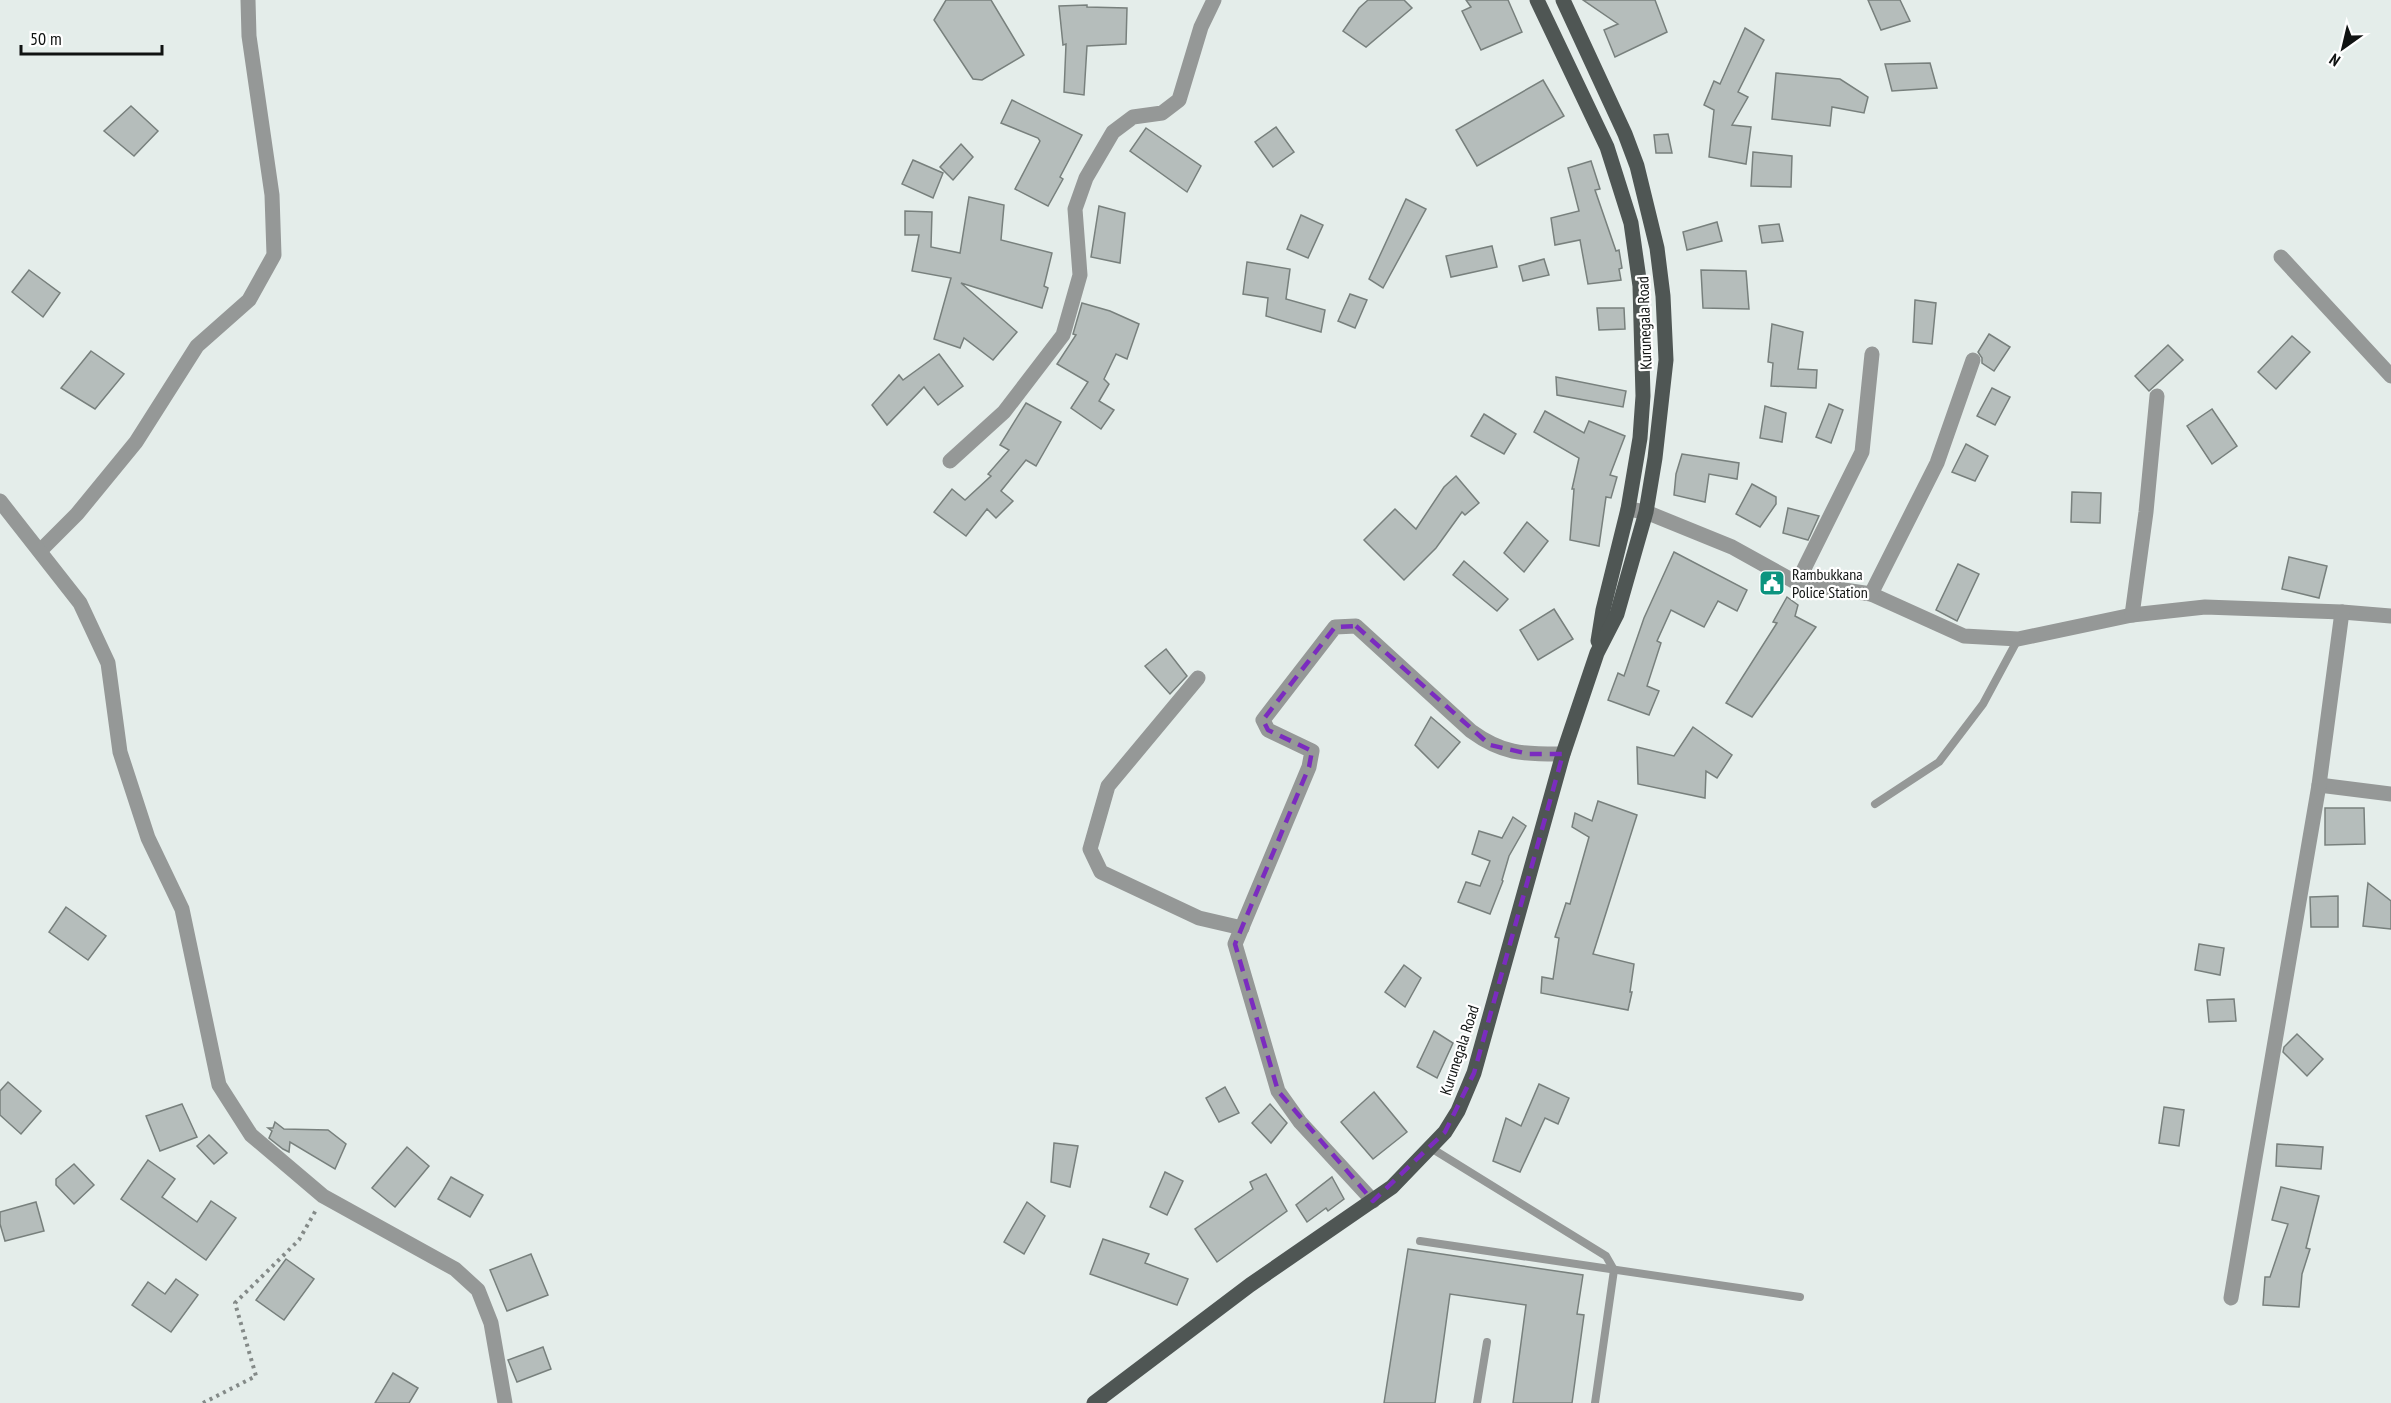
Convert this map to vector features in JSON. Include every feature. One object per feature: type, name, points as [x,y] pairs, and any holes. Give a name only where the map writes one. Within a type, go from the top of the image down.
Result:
[{"type":"main road","name":"Kurunegala Road","points":[[1537,0],[1607,147],[1631,223],[1640,286],[1643,396],[1640,438],[1628,508],[1603,610],[1597,653]]},
{"type":"main road","name":"Kurunegala Road","points":[[1094,1403],[1250,1285],[1392,1187],[1445,1132],[1458,1111],[1474,1073],[1563,754],[1597,653],[1617,614],[1646,512],[1655,458],[1666,360],[1663,296],[1657,248],[1637,166],[1625,134],[1563,0]]},
{"type":"street","points":[[40,551],[77,514],[136,442],[198,346],[249,300],[274,255],[272,195],[249,36],[248,0]]},
{"type":"street","points":[[950,461],[1004,412],[1063,335],[1080,275],[1075,209],[1086,178],[1113,132],[1133,117],[1162,113],[1179,100],[1201,27],[1214,0]]},
{"type":"street","points":[[2281,258],[2391,376]]},
{"type":"street","points":[[1797,583],[1862,452],[1872,354]]},
{"type":"street","points":[[1871,594],[1937,463],[1973,360]]},
{"type":"street","points":[[2132,615],[2146,512],[2157,396]]},
{"type":"street","points":[[0,501],[80,603],[108,663],[120,752],[148,838],[182,909],[219,1085],[251,1135],[323,1196],[455,1269],[478,1290],[491,1323],[506,1403]]},
{"type":"street","points":[[1628,508],[1646,512],[1732,547],[1797,583],[1871,594],[1964,636],[2018,639],[2132,615],[2205,607],[2391,616]]},
{"type":"street","points":[[2230,1298],[2319,785],[2342,612]]},
{"type":"street","points":[[1373,1201],[1300,1122],[1278,1091],[1234,944],[1309,767],[1312,751],[1268,730],[1263,720],[1335,627],[1356,626],[1471,731],[1490,745],[1528,754],[1563,754]]},
{"type":"street","points":[[1198,678],[1108,786],[1090,849],[1101,872],[1198,918],[1242,928]]},
{"type":"street","points":[[2319,785],[2391,794]]},
{"type":"lane","points":[[1875,804],[1939,762],[1983,704],[2018,639]]},
{"type":"lane","points":[[1431,1148],[1606,1256],[1614,1270],[1595,1403]]},
{"type":"lane","points":[[1420,1241],[1800,1298]]},
{"type":"lane","points":[[1477,1403],[1487,1342]]},
{"type":"path","points":[[202,1403],[256,1377],[235,1303],[299,1240],[323,1196]]},
{"type":"highlighted area","points":[[1356,626],[1490,745],[1529,754],[1563,754],[1474,1073],[1445,1132],[1373,1201],[1278,1091],[1235,944],[1309,767],[1312,751],[1268,730],[1263,720],[1335,627]]},
{"type":"building","points":[[946,0],[991,0],[1024,55],[982,80],[973,79],[934,20]]},
{"type":"building","points":[[1368,0],[1404,0],[1412,8],[1366,47],[1343,31],[1359,8]]},
{"type":"building","points":[[1466,0],[1508,0],[1522,32],[1481,50],[1462,11],[1471,7]]},
{"type":"building","points":[[1583,0],[1655,0],[1667,32],[1615,57],[1604,30],[1618,24]]},
{"type":"building","points":[[1868,0],[1900,0],[1910,21],[1881,30]]},
{"type":"building","points":[[1087,5],[1087,7],[1127,8],[1126,44],[1087,46],[1084,95],[1064,92],[1066,44],[1063,45],[1059,6]]},
{"type":"building","points":[[1745,28],[1764,40],[1738,92],[1748,97],[1732,125],[1751,127],[1746,164],[1709,157],[1714,110],[1704,105],[1714,81],[1720,84]]},
{"type":"building","points":[[1930,63],[1937,88],[1892,91],[1885,64]]},
{"type":"building","points":[[1776,73],[1840,79],[1868,97],[1864,113],[1832,107],[1830,126],[1772,119]]},
{"type":"building","points":[[1543,80],[1564,116],[1477,166],[1456,130]]},
{"type":"building","points":[[1012,100],[1082,135],[1060,177],[1063,179],[1048,206],[1015,189],[1040,141],[1038,138],[1001,123]]},
{"type":"building","points":[[131,106],[158,131],[134,156],[104,131]]},
{"type":"building","points":[[1276,127],[1294,152],[1273,167],[1255,142]]},
{"type":"building","points":[[1146,128],[1201,166],[1187,192],[1130,151]]},
{"type":"building","points":[[1668,134],[1672,153],[1656,153],[1654,135]]},
{"type":"building","points":[[961,144],[973,157],[953,180],[940,167]]},
{"type":"building","points":[[1753,152],[1792,156],[1791,187],[1751,186]]},
{"type":"building","points":[[913,160],[943,173],[933,198],[902,184]]},
{"type":"building","points":[[1591,161],[1600,189],[1595,190],[1616,251],[1619,250],[1622,268],[1619,269],[1621,280],[1588,284],[1580,240],[1555,245],[1551,218],[1579,211],[1568,168]]},
{"type":"building","points":[[969,197],[1004,205],[1001,240],[1052,253],[1044,286],[1048,288],[1042,308],[961,283],[1017,332],[993,360],[964,338],[960,348],[934,339],[951,278],[912,271],[919,235],[905,235],[905,211],[932,212],[931,247],[960,253]]},
{"type":"building","points":[[1406,199],[1426,209],[1383,288],[1369,279]]},
{"type":"building","points":[[1099,206],[1125,213],[1120,263],[1091,257]]},
{"type":"building","points":[[1301,215],[1323,225],[1308,258],[1287,249]]},
{"type":"building","points":[[1717,222],[1722,241],[1687,250],[1683,232]]},
{"type":"building","points":[[1779,224],[1783,241],[1762,243],[1759,226]]},
{"type":"building","points":[[1492,246],[1497,267],[1451,277],[1446,256]]},
{"type":"building","points":[[1544,259],[1549,275],[1523,281],[1519,266]]},
{"type":"building","points":[[1247,262],[1290,269],[1286,299],[1325,310],[1321,332],[1266,316],[1268,298],[1243,294]]},
{"type":"building","points":[[29,270],[60,293],[43,317],[12,292]]},
{"type":"building","points":[[1701,270],[1746,271],[1749,309],[1703,308]]},
{"type":"building","points":[[1350,294],[1367,300],[1355,328],[1338,321]]},
{"type":"building","points":[[1915,300],[1936,303],[1932,344],[1913,342]]},
{"type":"building","points":[[1082,303],[1110,311],[1139,324],[1127,359],[1116,354],[1104,379],[1109,384],[1099,401],[1114,410],[1101,429],[1071,408],[1088,382],[1057,364],[1076,335],[1073,334]]},
{"type":"building","points":[[1597,308],[1624,308],[1625,329],[1599,330]]},
{"type":"building","points":[[1772,324],[1803,332],[1798,369],[1817,370],[1816,388],[1771,386],[1773,363],[1768,362]]},
{"type":"building","points":[[1989,334],[2010,347],[1994,371],[1982,363],[1978,352]]},
{"type":"building","points":[[2292,336],[2310,352],[2276,389],[2258,372]]},
{"type":"building","points":[[2168,345],[2183,360],[2149,391],[2135,376]]},
{"type":"building","points":[[91,351],[124,374],[95,409],[61,388]]},
{"type":"building","points":[[939,354],[963,386],[938,405],[924,387],[887,425],[872,405],[899,375],[903,380]]},
{"type":"building","points":[[1556,377],[1626,391],[1623,407],[1557,395]]},
{"type":"building","points":[[1992,388],[2010,397],[1995,425],[1977,416]]},
{"type":"building","points":[[1026,403],[1061,422],[1036,466],[1026,460],[1001,491],[1013,501],[996,518],[987,509],[966,536],[934,512],[952,489],[965,500],[991,476],[988,474],[1009,450],[1000,445]]},
{"type":"building","points":[[1829,404],[1843,410],[1831,443],[1816,437]]},
{"type":"building","points":[[1765,406],[1786,413],[1782,442],[1760,438]]},
{"type":"building","points":[[2212,409],[2237,446],[2212,464],[2187,426]]},
{"type":"building","points":[[1545,411],[1584,433],[1589,421],[1625,436],[1610,475],[1617,477],[1611,498],[1606,497],[1599,546],[1570,540],[1574,489],[1572,489],[1579,458],[1534,432]]},
{"type":"building","points":[[1484,414],[1516,434],[1504,454],[1471,436]]},
{"type":"building","points":[[1966,444],[1988,456],[1975,481],[1952,472]]},
{"type":"building","points":[[1682,454],[1739,463],[1737,479],[1709,474],[1705,502],[1674,495],[1676,474]]},
{"type":"building","points":[[1456,476],[1479,503],[1465,515],[1462,512],[1436,548],[1404,580],[1364,540],[1395,509],[1416,529],[1444,487]]},
{"type":"building","points":[[1752,484],[1776,497],[1776,504],[1760,527],[1736,514]]},
{"type":"building","points":[[2072,492],[2101,493],[2100,523],[2071,522]]},
{"type":"building","points":[[1788,508],[1819,516],[1808,540],[1783,533]]},
{"type":"building","points":[[1527,522],[1548,541],[1524,572],[1504,553]]},
{"type":"building","points":[[1674,552],[1747,590],[1737,611],[1718,601],[1704,627],[1671,610],[1657,641],[1661,643],[1647,686],[1659,691],[1649,715],[1608,700],[1618,673],[1624,676],[1644,618]]},
{"type":"building","points":[[2289,557],[2327,566],[2319,598],[2282,589]]},
{"type":"building","points":[[1464,561],[1508,599],[1497,611],[1453,575]]},
{"type":"building","points":[[1958,564],[1979,574],[1957,621],[1936,610]]},
{"type":"building","points":[[1787,597],[1798,605],[1795,616],[1816,627],[1752,717],[1726,703],[1777,623],[1773,622]]},
{"type":"building","points":[[1554,609],[1573,639],[1538,660],[1520,630]]},
{"type":"building","points":[[1166,649],[1187,676],[1170,694],[1145,666]]},
{"type":"building","points":[[1431,717],[1460,742],[1438,768],[1415,745]]},
{"type":"building","points":[[1693,727],[1732,755],[1717,778],[1706,771],[1705,798],[1638,784],[1637,747],[1674,756]]},
{"type":"building","points":[[1598,801],[1637,815],[1593,954],[1634,964],[1628,1010],[1541,993],[1542,977],[1553,979],[1559,938],[1555,937],[1566,903],[1570,904],[1589,837],[1572,827],[1575,813],[1592,821]]},
{"type":"building","points":[[2325,808],[2364,808],[2365,844],[2325,845]]},
{"type":"building","points":[[1513,817],[1526,826],[1509,856],[1503,881],[1490,914],[1458,902],[1466,882],[1480,886],[1490,861],[1472,854],[1479,831],[1502,838]]},
{"type":"building","points":[[2368,883],[2391,901],[2391,929],[2363,926]]},
{"type":"building","points":[[2338,896],[2338,927],[2311,927],[2310,897]]},
{"type":"building","points":[[66,907],[106,936],[88,960],[49,932]]},
{"type":"building","points":[[2199,944],[2224,948],[2220,975],[2195,970]]},
{"type":"building","points":[[1404,965],[1421,978],[1405,1007],[1385,992]]},
{"type":"building","points":[[2234,999],[2236,1021],[2209,1022],[2207,1000]]},
{"type":"building","points":[[1434,1031],[1453,1043],[1437,1078],[1417,1067]]},
{"type":"building","points":[[2297,1034],[2323,1059],[2307,1076],[2283,1052],[2284,1047]]},
{"type":"building","points":[[8,1082],[41,1111],[21,1134],[0,1115],[0,1091]]},
{"type":"building","points":[[1539,1084],[1569,1098],[1558,1124],[1545,1118],[1520,1172],[1493,1161],[1506,1118],[1521,1126]]},
{"type":"building","points":[[1225,1087],[1239,1113],[1219,1122],[1206,1098]]},
{"type":"building","points":[[1374,1092],[1407,1132],[1373,1159],[1341,1122]]},
{"type":"building","points":[[182,1104],[197,1137],[160,1151],[146,1116]]},
{"type":"building","points":[[1270,1104],[1287,1123],[1271,1143],[1252,1123]]},
{"type":"building","points":[[2164,1107],[2184,1110],[2179,1146],[2159,1143]]},
{"type":"building","points":[[275,1122],[284,1129],[328,1130],[346,1144],[335,1169],[290,1142],[289,1152],[283,1149],[269,1138],[272,1131],[268,1128],[273,1128]]},
{"type":"building","points":[[209,1135],[227,1153],[214,1164],[197,1146]]},
{"type":"building","points":[[1054,1143],[1078,1146],[1070,1187],[1051,1182]]},
{"type":"building","points":[[2277,1144],[2323,1147],[2321,1169],[2276,1166]]},
{"type":"building","points":[[407,1147],[429,1166],[395,1207],[372,1188]]},
{"type":"building","points":[[148,1160],[175,1179],[162,1197],[197,1222],[211,1201],[236,1218],[206,1260],[121,1199]]},
{"type":"building","points":[[74,1164],[94,1185],[74,1204],[56,1185],[56,1179]]},
{"type":"building","points":[[1165,1172],[1183,1181],[1167,1215],[1150,1207]]},
{"type":"building","points":[[1266,1174],[1287,1211],[1217,1262],[1195,1229],[1253,1189],[1250,1182]]},
{"type":"building","points":[[451,1177],[483,1195],[470,1217],[438,1199]]},
{"type":"building","points":[[1332,1177],[1344,1199],[1328,1211],[1326,1208],[1307,1222],[1296,1205]]},
{"type":"building","points":[[2281,1187],[2319,1196],[2306,1248],[2310,1249],[2302,1274],[2299,1307],[2263,1305],[2265,1277],[2270,1277],[2288,1224],[2272,1220]]},
{"type":"building","points":[[36,1202],[44,1231],[5,1241],[0,1224],[0,1212]]},
{"type":"building","points":[[1027,1202],[1045,1216],[1024,1254],[1004,1242]]},
{"type":"building","points":[[1103,1239],[1149,1254],[1145,1263],[1188,1279],[1177,1305],[1090,1274]]},
{"type":"building","points":[[1408,1249],[1583,1275],[1577,1314],[1584,1315],[1572,1403],[1513,1403],[1526,1305],[1450,1294],[1435,1403],[1384,1403]]},
{"type":"building","points":[[531,1254],[548,1295],[507,1311],[490,1270]]},
{"type":"building","points":[[286,1259],[314,1279],[284,1320],[256,1300]]},
{"type":"building","points":[[176,1279],[198,1295],[171,1332],[132,1305],[148,1282],[165,1294]]},
{"type":"building","points":[[543,1347],[551,1369],[517,1382],[508,1360]]},
{"type":"building","points":[[393,1373],[418,1388],[409,1403],[375,1403]]},
{"type":"place","name":"Rambukkana Police Station","points":[[1772,583]]}]
